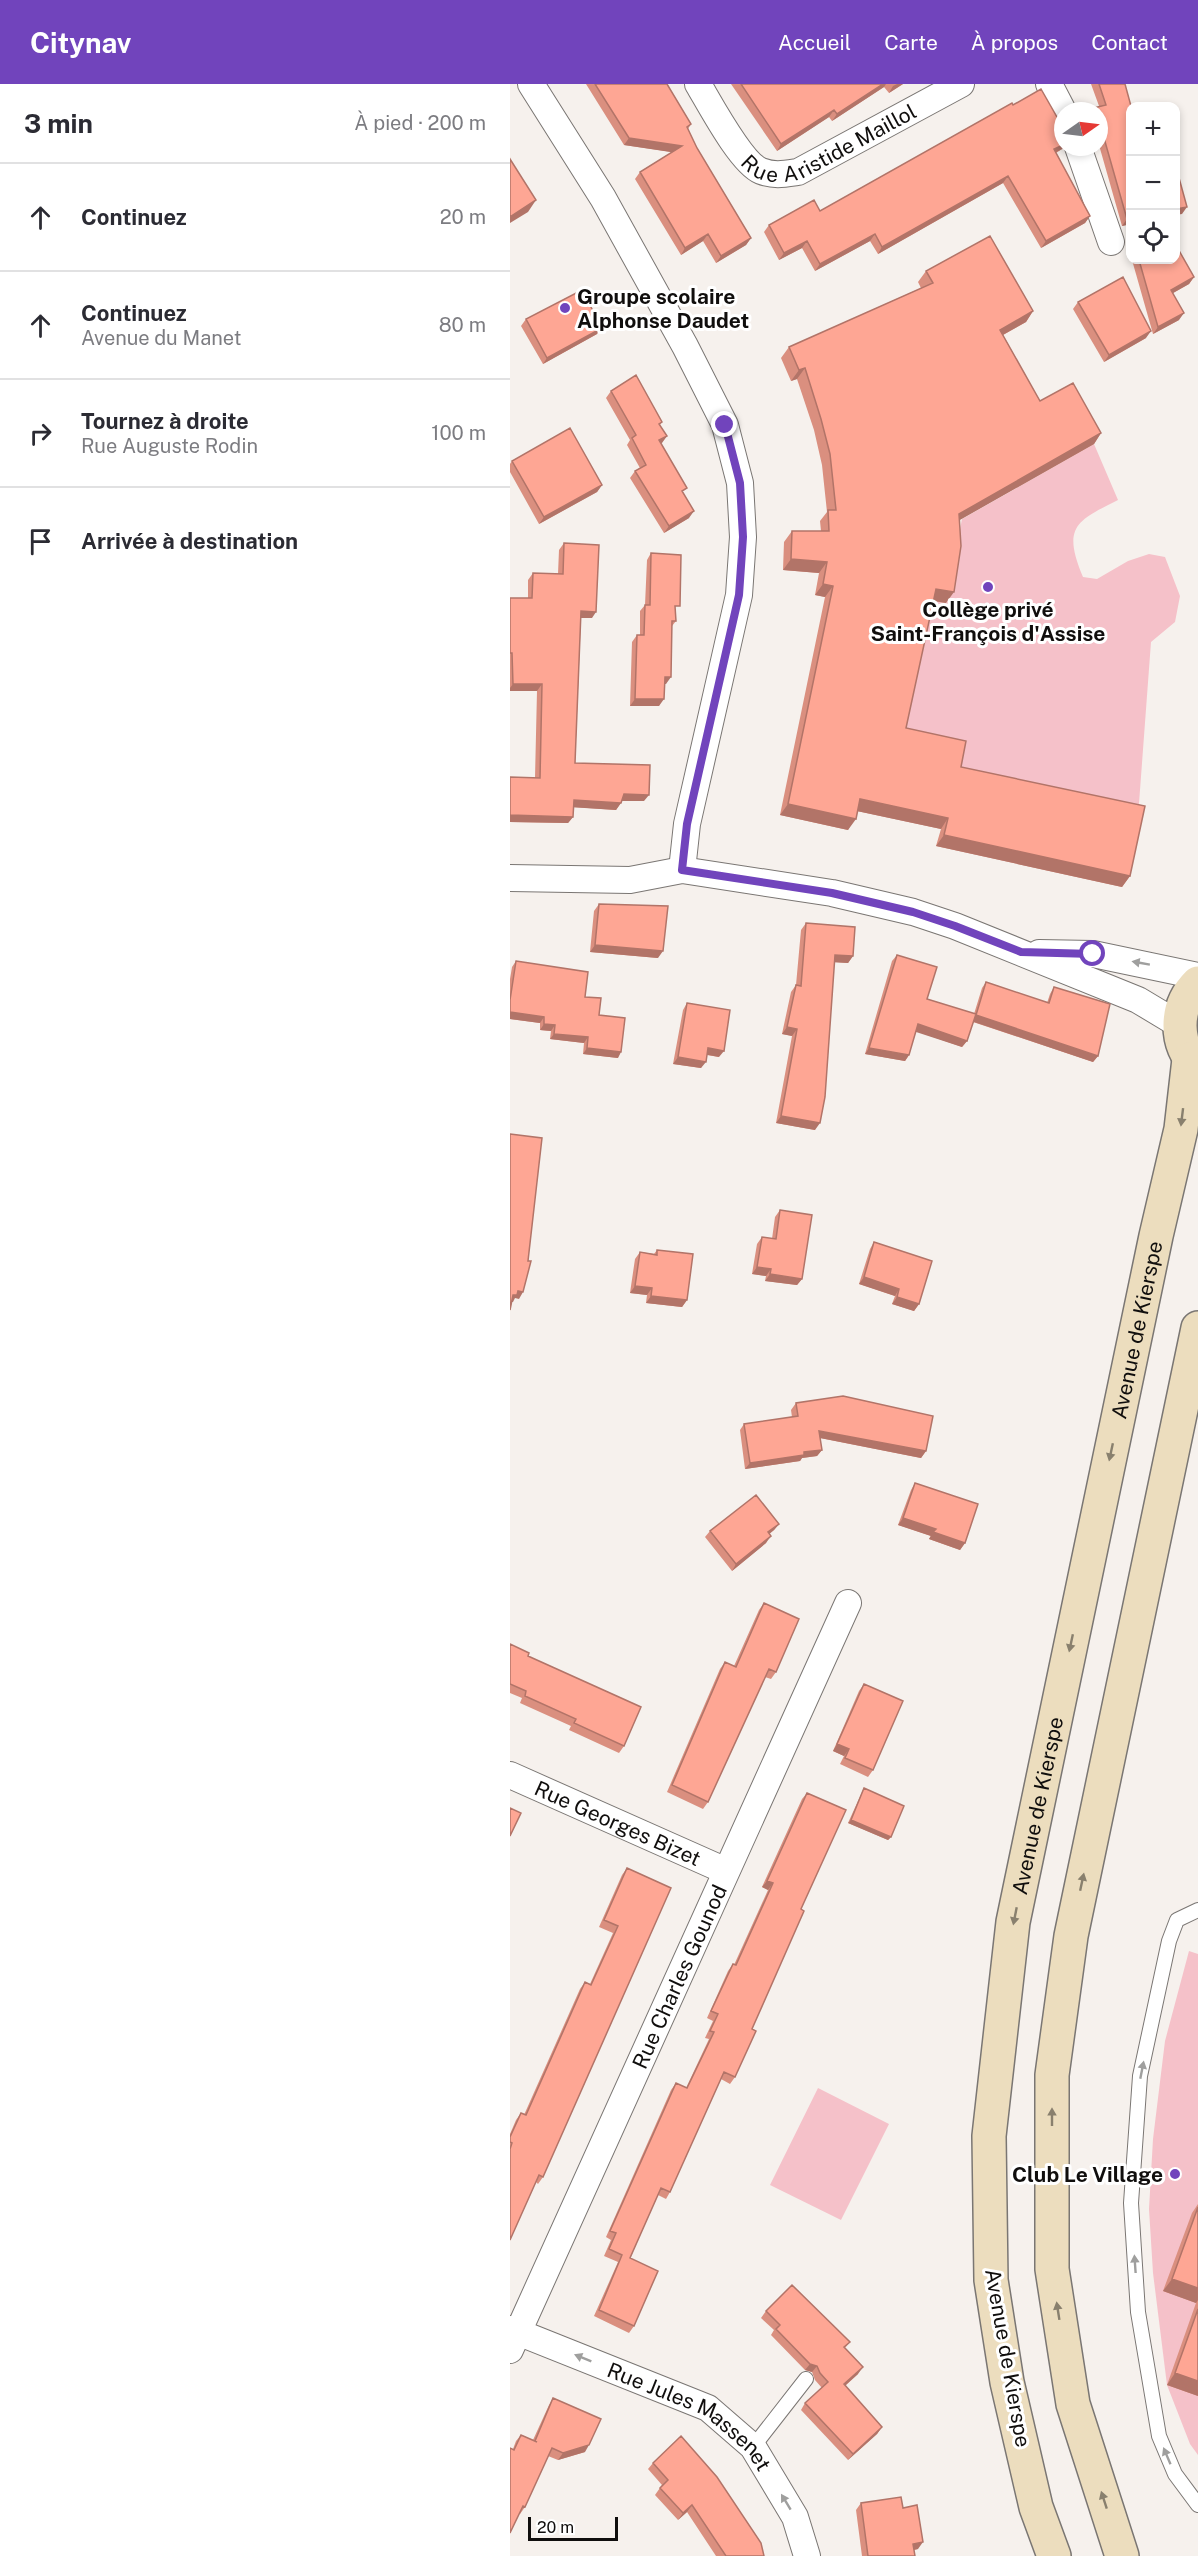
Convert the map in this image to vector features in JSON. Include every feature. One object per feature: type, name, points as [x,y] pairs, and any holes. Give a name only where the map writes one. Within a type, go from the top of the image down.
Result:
[{"type":"main road","points":[[1194,1064],[1181,1043],[1178,1024],[1190,991],[1198,983]]},
{"type":"main road","name":"Avenue de Kierspe","points":[[1054,2556],[1036,2507],[1005,2370],[991,2280],[989,2136],[1013,1922],[1194,1064]]},
{"type":"main road","points":[[1122,2556],[1073,2404],[1052,2269],[1052,2075],[1071,1936],[1198,1328]]},
{"type":"street","points":[[531,84],[603,198],[685,346],[725,425],[740,483],[743,537],[739,595],[687,824],[682,870]]},
{"type":"street","name":"Rue Aristide Maillol","points":[[698,84],[741,153],[759,170],[777,176],[798,172],[961,84]]},
{"type":"street","points":[[1049,84],[1058,102]]},
{"type":"street","points":[[1081,156],[1111,242]]},
{"type":"street","points":[[510,878],[630,880],[682,870],[832,893],[913,912],[955,926],[1138,1000],[1178,1024]]},
{"type":"street","points":[[1021,952],[1093,954],[1198,976]]},
{"type":"street","name":"Rue Charles Gounod","points":[[513,2337],[848,1603]]},
{"type":"street","name":"Rue Georges Bizet","points":[[510,1775],[726,1871]]},
{"type":"street","name":"Rue Jules Massenet","points":[[513,2337],[708,2408],[753,2447],[795,2517],[807,2556]]},
{"type":"lane","points":[[1198,1910],[1177,1920],[1169,1941],[1140,2076],[1131,2203],[1138,2312],[1159,2436],[1175,2474],[1198,2505]]},
{"type":"lane","points":[[753,2447],[806,2379]]},
{"type":"shaded area","points":[[1094,444],[1118,500],[1083,520],[1077,528],[1074,547],[1083,577],[1097,579],[1128,561],[1149,554],[1165,557],[1180,596],[1175,622],[1151,642],[1138,817],[953,778],[898,739],[928,600],[946,603],[962,519]]},
{"type":"shaded area","name":"Club Le Village","points":[[1189,1951],[1198,1954],[1198,2455],[1190,2444],[1167,2385],[1153,2273],[1149,2209],[1153,2139],[1165,2041]]},
{"type":"shaded area","points":[[818,2088],[889,2124],[841,2220],[770,2185]]},
{"type":"building","points":[[595,84],[667,84],[691,124],[687,127],[697,148],[751,238],[721,256],[708,234],[685,248],[640,172],[682,146],[629,138]]},
{"type":"building","points":[[741,84],[883,84],[837,114],[834,110],[781,144]]},
{"type":"building","points":[[1099,84],[1125,84],[1130,102],[1126,102],[1126,215],[1108,152],[1108,102],[1105,102]]},
{"type":"building","points":[[1041,89],[1054,112],[1054,156],[1058,156],[1090,216],[1046,241],[1008,176],[882,247],[875,234],[820,264],[807,241],[784,253],[769,225],[814,200],[820,211],[1012,103],[1013,105]]},
{"type":"building","points":[[510,159],[536,200],[510,217]]},
{"type":"building","points":[[1180,182],[1187,207],[1180,208]]},
{"type":"building","points":[[990,236],[1033,311],[1000,330],[1040,401],[1073,383],[1101,433],[959,514],[961,546],[954,592],[936,589],[906,728],[966,741],[961,767],[1145,806],[1130,876],[944,835],[948,818],[860,799],[856,819],[788,804],[833,586],[823,584],[827,562],[791,559],[792,531],[829,531],[828,510],[836,510],[830,454],[821,419],[805,368],[799,370],[789,347],[933,283],[926,271]]},
{"type":"building","points":[[1180,252],[1194,277],[1171,290],[1184,313],[1158,327],[1140,264],[1180,264]]},
{"type":"building","points":[[1123,277],[1151,331],[1109,355],[1078,302]]},
{"type":"building","points":[[582,290],[602,328],[547,358],[526,319]]},
{"type":"building","points":[[636,375],[662,422],[659,424],[667,436],[659,440],[687,488],[682,491],[694,511],[669,526],[635,471],[646,465],[632,438],[636,435],[611,391]]},
{"type":"building","points":[[570,428],[602,485],[544,517],[512,461]]},
{"type":"building","points":[[564,543],[599,545],[596,612],[581,611],[575,763],[650,765],[649,795],[624,794],[621,803],[574,800],[573,817],[510,815],[510,777],[540,778],[542,684],[513,684],[512,653],[510,653],[510,598],[532,598],[533,573],[563,574]]},
{"type":"building","points":[[651,553],[681,555],[680,606],[675,606],[676,621],[672,621],[671,677],[665,677],[664,699],[635,699],[637,635],[644,635],[645,605],[650,605]]},
{"type":"building","points":[[599,904],[668,906],[663,951],[595,945]]},
{"type":"building","points":[[806,923],[855,927],[853,956],[835,955],[825,1097],[820,1123],[781,1116],[797,1029],[787,1027],[796,985],[801,986]]},
{"type":"building","points":[[897,955],[937,967],[927,999],[976,1014],[967,1041],[918,1024],[909,1055],[869,1048]]},
{"type":"building","points":[[516,961],[588,972],[585,997],[601,998],[599,1015],[625,1018],[621,1052],[587,1048],[588,1037],[554,1034],[555,1025],[544,1024],[544,1017],[510,1012]]},
{"type":"building","points":[[986,982],[1049,1003],[1054,987],[1110,1004],[1098,1056],[976,1015]]},
{"type":"building","points":[[687,1003],[730,1010],[724,1051],[708,1048],[706,1062],[678,1057]]},
{"type":"building","points":[[510,1134],[542,1138],[528,1261],[531,1261],[523,1292],[518,1291],[517,1295],[513,1295],[510,1310]]},
{"type":"building","points":[[780,1210],[812,1215],[802,1279],[770,1274],[771,1269],[757,1267],[762,1237],[776,1239]]},
{"type":"building","points":[[874,1242],[932,1261],[919,1304],[897,1297],[899,1289],[864,1277]]},
{"type":"building","points":[[657,1250],[693,1254],[687,1300],[651,1296],[652,1288],[635,1286],[640,1252],[657,1255]]},
{"type":"building","points":[[843,1396],[933,1416],[926,1451],[819,1431],[822,1450],[750,1463],[744,1424],[798,1416],[796,1403]]},
{"type":"building","points":[[915,1483],[978,1504],[965,1543],[933,1532],[936,1529],[903,1518]]},
{"type":"building","points":[[756,1495],[779,1524],[768,1532],[771,1536],[736,1564],[710,1531]]},
{"type":"building","points":[[764,1603],[799,1619],[776,1672],[769,1669],[708,1802],[672,1785],[725,1662],[736,1667]]},
{"type":"building","points":[[510,1644],[529,1653],[528,1656],[641,1707],[624,1746],[574,1723],[576,1719],[525,1696],[526,1691],[510,1684]]},
{"type":"building","points":[[864,1684],[903,1701],[873,1770],[845,1758],[849,1749],[837,1744]]},
{"type":"building","points":[[864,1788],[904,1806],[891,1837],[851,1820]]},
{"type":"building","points":[[807,1793],[846,1810],[801,1909],[804,1911],[752,2029],[756,2031],[735,2077],[724,2072],[670,2192],[661,2188],[630,2258],[658,2271],[634,2326],[599,2310],[622,2255],[609,2249],[616,2233],[610,2231],[676,2083],[687,2088],[714,2032],[710,2031],[718,2014],[711,2011],[733,1964],[736,1965],[773,1883],[767,1881]]},
{"type":"building","points":[[510,1808],[521,1813],[510,1836]]},
{"type":"building","points":[[627,1868],[671,1888],[543,2177],[539,2175],[510,2240],[510,2149],[512,2143],[510,2137],[521,2113],[526,2115],[585,1982],[591,1985],[618,1926],[604,1920]]},
{"type":"building","points":[[1198,2207],[1198,2288],[1172,2279]]},
{"type":"building","points":[[792,2285],[850,2342],[844,2347],[863,2367],[844,2384],[882,2427],[853,2454],[805,2403],[828,2382],[817,2366],[810,2364],[776,2329],[780,2325],[766,2311]]},
{"type":"building","points":[[1198,2309],[1198,2381],[1175,2373]]},
{"type":"building","points":[[553,2398],[601,2419],[589,2445],[563,2453],[552,2448],[525,2507],[523,2506],[510,2533],[510,2448],[514,2450],[521,2435],[537,2442],[535,2441]]},
{"type":"building","points":[[681,2436],[717,2477],[761,2543],[764,2556],[726,2556],[692,2505],[683,2513],[660,2488],[668,2480],[653,2463]]},
{"type":"building","points":[[901,2497],[903,2508],[917,2505],[923,2542],[913,2544],[915,2556],[868,2556],[861,2503]]},
{"type":"place","name":"Groupe scolaire Alphonse Daudet","points":[[565,308]]},
{"type":"place","name":"Collège privé Saint-François d'Assise","points":[[988,587]]},
{"type":"place","name":"Club Le Village","points":[[1175,2174]]},
{"type":"route","points":[[725,425],[740,483],[743,537],[739,595],[687,824],[682,870],[832,893],[913,912],[1021,952],[1093,954]]}]
